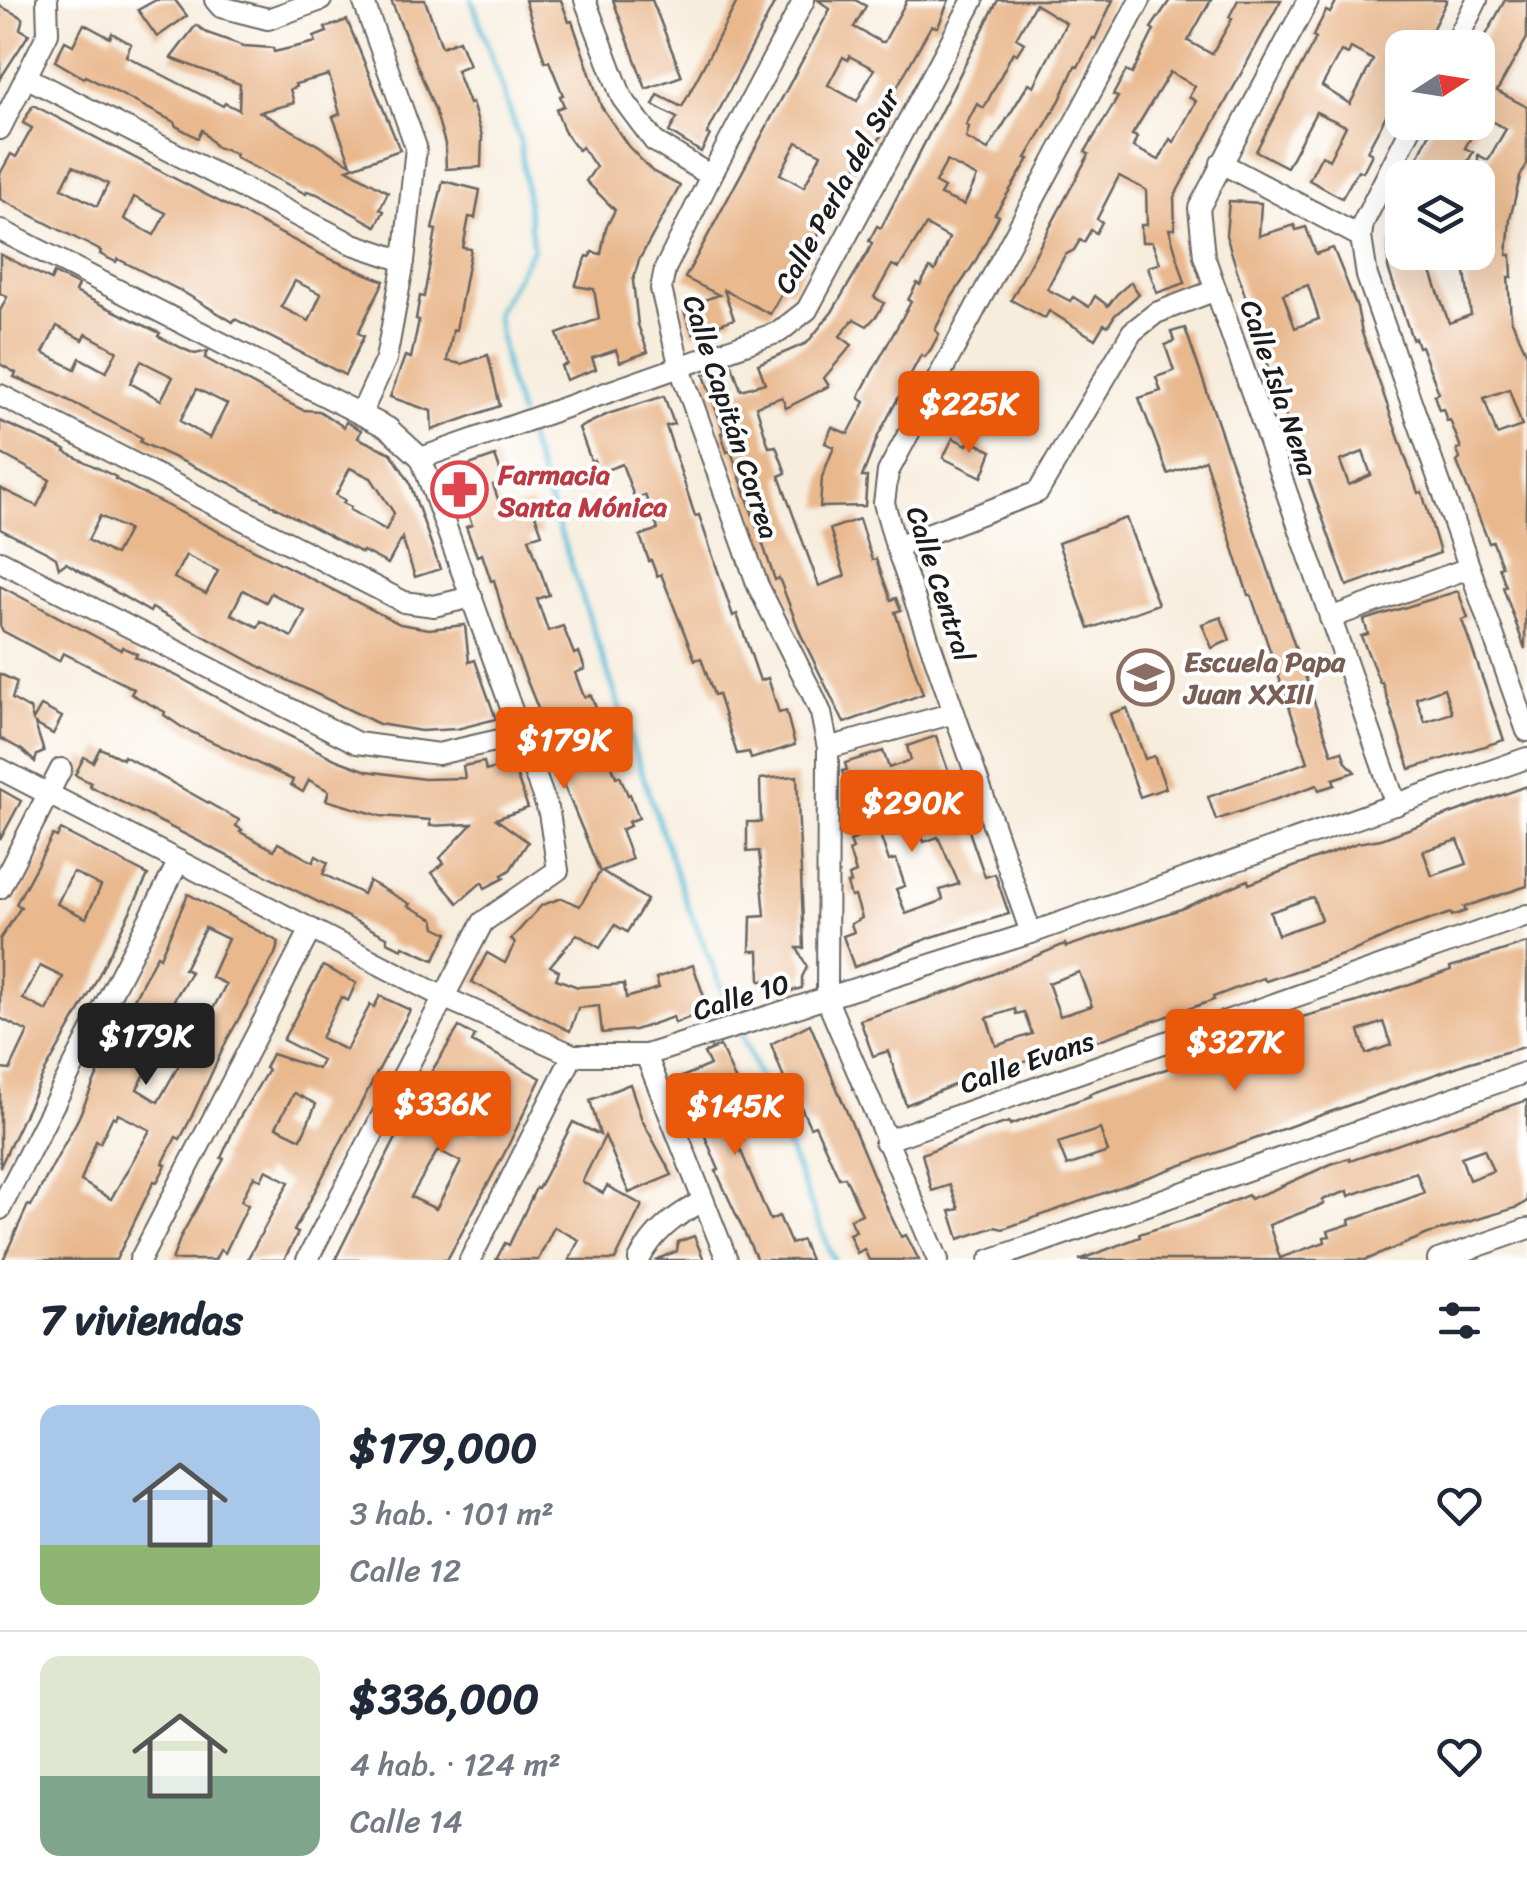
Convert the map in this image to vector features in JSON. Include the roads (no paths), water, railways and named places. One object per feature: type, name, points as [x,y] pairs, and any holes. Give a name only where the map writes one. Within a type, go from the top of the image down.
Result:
[{"type":"street","points":[[0,129],[48,33],[47,0]]},
{"type":"street","points":[[215,0],[221,6],[268,18],[321,0]]},
{"type":"street","points":[[360,414],[386,359],[404,261],[416,147],[363,0]]},
{"type":"street","points":[[585,0],[622,98],[654,141],[711,176]]},
{"type":"street","name":"Calle Capitán Correa","points":[[804,0],[711,176],[665,269],[660,289],[680,368],[758,586],[821,713],[828,748],[827,1000]]},
{"type":"street","name":"Calle Perla del Sur","points":[[421,458],[779,332],[807,310],[972,0]]},
{"type":"street","name":"Calle Central","points":[[1031,933],[884,503],[888,472],[1140,0]]},
{"type":"street","name":"Calle Isla Nena","points":[[1308,0],[1199,208],[1204,256],[1396,804]]},
{"type":"street","points":[[1462,30],[1477,0]]},
{"type":"street","points":[[26,77],[350,243],[404,261]]},
{"type":"street","points":[[1405,140],[1363,222],[1366,276],[1527,731]]},
{"type":"street","points":[[1221,163],[1361,237]]},
{"type":"street","points":[[0,230],[388,428],[421,458],[549,813],[558,870],[483,922],[307,1260]]},
{"type":"street","points":[[896,546],[1038,492],[1132,332],[1156,312],[1216,290]]},
{"type":"street","points":[[0,395],[404,602],[434,606],[472,597]]},
{"type":"street","points":[[0,561],[357,743],[438,754],[521,735]]},
{"type":"street","points":[[1330,618],[1469,568]]},
{"type":"street","points":[[828,748],[954,713]]},
{"type":"street","name":"Calle 10","points":[[0,770],[443,997],[572,1055],[646,1055],[1031,933],[1527,758]]},
{"type":"street","points":[[0,888],[60,769]]},
{"type":"street","points":[[0,1209],[179,861]]},
{"type":"street","name":"Calle Evans","points":[[885,1141],[1527,915]]},
{"type":"street","points":[[140,1260],[310,929]]},
{"type":"street","points":[[827,1000],[938,1260]]},
{"type":"street","points":[[470,1260],[572,1055]]},
{"type":"street","points":[[646,1055],[727,1260]]},
{"type":"street","points":[[990,1260],[1527,1072]]},
{"type":"street","points":[[640,1260],[647,1245],[672,1217],[703,1201]]},
{"type":"street","points":[[1438,1260],[1527,1228]]},
{"type":"waterway","points":[[472,0],[520,140],[533,248],[496,313],[508,378],[520,415]]},
{"type":"waterway","points":[[524,426],[685,899],[736,1023]]},
{"type":"waterway","points":[[741,1033],[834,1260]]},
{"type":"place","name":"Farmacia Santa Mónica","points":[[459,490]]},
{"type":"place","name":"Escuela Papa Juan XXIII","points":[[1145,677]]}]
